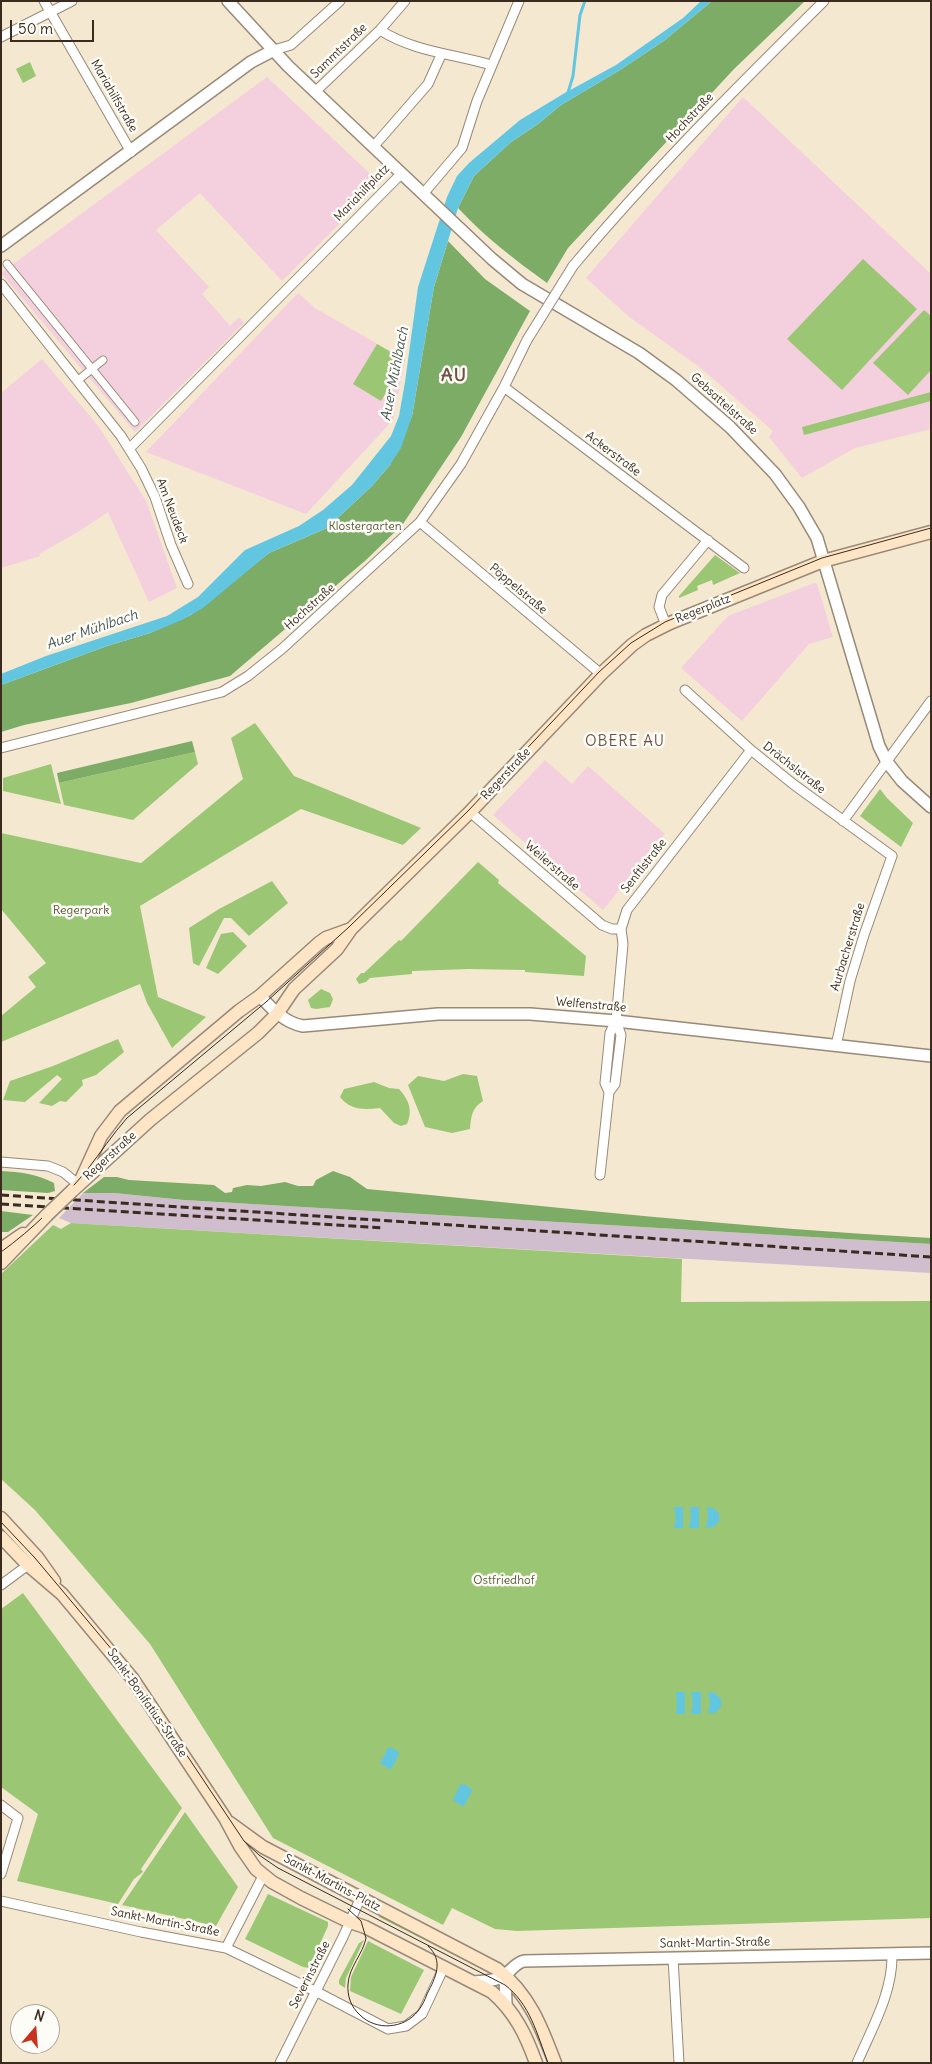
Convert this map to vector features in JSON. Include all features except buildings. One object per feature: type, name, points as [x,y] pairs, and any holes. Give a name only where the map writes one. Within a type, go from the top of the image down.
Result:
[{"type":"main road","name":"Regerplatz","points":[[666,624],[823,562],[931,532]]},
{"type":"main road","name":"Regerstraße","points":[[75,1188],[164,1108],[258,1033],[277,1014],[294,989],[337,949],[351,929],[470,812],[601,674],[632,645],[666,624]]},
{"type":"main road","name":"Regerstraße","points":[[75,1188],[101,1136],[120,1111],[239,1011],[260,996],[319,943],[326,938],[351,929]]},
{"type":"main road","points":[[1,1263],[75,1188]]},
{"type":"main road","points":[[1,1248],[44,1218]]},
{"type":"main road","name":"Sankt-Bonifatius-Straße","points":[[1,1518],[37,1557],[62,1594],[132,1678],[225,1818]]},
{"type":"main road","name":"Sankt-Bonifatius-Straße","points":[[1,1536],[28,1565],[62,1594]]},
{"type":"main road","name":"Sankt-Martins-Platz","points":[[225,1818],[240,1846],[263,1876],[301,1898],[350,1922],[365,1927],[476,1982],[492,1992],[506,2004],[522,2028],[536,2063]]},
{"type":"main road","name":"Sankt-Martins-Platz","points":[[225,1818],[240,1832],[263,1847],[487,1963],[505,1976],[520,1991],[534,2012],[555,2063]]},
{"type":"street","name":"Mariahilfstraße","points":[[44,1],[131,152]]},
{"type":"street","points":[[1,37],[52,13],[72,1]]},
{"type":"street","name":"Mariahilfplatz","points":[[129,449],[402,173],[274,50],[228,1]]},
{"type":"street","points":[[1,246],[251,62],[274,50],[291,45],[340,1]]},
{"type":"street","name":"Sammtstraße","points":[[316,91],[380,30],[405,1]]},
{"type":"street","points":[[427,197],[462,148],[466,132],[491,65],[510,26],[519,1]]},
{"type":"street","name":"Hochstraße","points":[[1,748],[227,690],[283,648],[420,522],[460,464],[504,386],[527,340],[573,266],[610,222],[732,92],[824,1]]},
{"type":"street","name":"Sammtstraße","points":[[380,30],[392,37],[441,55],[468,58],[491,65]]},
{"type":"street","points":[[374,146],[428,84],[441,55]]},
{"type":"street","name":"Gebsattelstraße","points":[[402,173],[474,243],[522,284],[639,354],[676,380],[718,415],[757,453],[800,507],[817,538],[877,739],[887,762],[910,790],[931,807]]},
{"type":"street","points":[[7,264],[135,422]]},
{"type":"street","points":[[1,284],[129,449]]},
{"type":"street","points":[[77,381],[103,360]]},
{"type":"street","name":"Ackerstraße","points":[[504,386],[708,540]]},
{"type":"street","name":"Am Neudeck","points":[[129,449],[144,472],[155,497],[174,552],[188,584]]},
{"type":"street","name":"Pöppelstraße","points":[[420,522],[601,674]]},
{"type":"street","points":[[708,540],[744,568]]},
{"type":"street","name":"Regerplatz","points":[[666,624],[659,607],[662,596],[708,540]]},
{"type":"street","name":"Drächslstraße","points":[[685,690],[751,750],[793,784],[891,856]]},
{"type":"street","points":[[842,821],[931,701]]},
{"type":"street","name":"Senftlstraße","points":[[600,1175],[609,1092],[614,1084],[621,1035],[616,1021],[623,944],[621,930],[627,910],[751,750]]},
{"type":"street","name":"Weilerstraße","points":[[470,812],[602,926],[621,930]]},
{"type":"street","name":"Aurbacherstraße","points":[[836,1046],[850,981],[891,856]]},
{"type":"street","name":"Welfenstraße","points":[[260,996],[277,1014],[296,1025],[303,1026],[409,1016],[468,1013],[530,1014],[616,1021],[931,1056]]},
{"type":"street","points":[[1,1162],[48,1166],[63,1172],[75,1188]]},
{"type":"street","points":[[1,1585],[28,1565]]},
{"type":"street","points":[[1,1805],[18,1818],[1,1874]]},
{"type":"street","points":[[226,1948],[263,1876]]},
{"type":"street","name":"Severinstraße","points":[[280,2063],[361,1897]]},
{"type":"street","name":"Sankt-Martin-Straße","points":[[1,1901],[141,1932],[226,1948],[316,1991]]},
{"type":"street","name":"Sankt-Martin-Straße","points":[[505,1976],[520,1962],[524,1961],[931,1953]]},
{"type":"street","points":[[858,2063],[889,1987],[892,1954]]},
{"type":"street","points":[[673,1958],[679,2063]]},
{"type":"street","points":[[316,1991],[388,2029],[396,2029],[411,2024],[422,2014],[444,1966]]},
{"type":"street","points":[[476,1982],[496,1980],[505,1976],[506,2004]]},
{"type":"shaded area","points":[[267,77],[380,183],[282,281],[200,193],[156,230],[209,287],[202,294],[230,326],[239,317],[244,323],[135,432],[1,273]]},
{"type":"shaded area","points":[[743,97],[931,274],[931,429],[855,448],[802,478],[769,437],[773,431],[702,369],[628,316],[586,278]]},
{"type":"shaded area","points":[[298,293],[315,308],[405,360],[393,420],[306,514],[146,452]]},
{"type":"shaded area","points":[[42,359],[99,427],[146,501],[177,588],[149,602],[108,512],[39,554],[40,556],[1,568],[1,393]]},
{"type":"shaded area","points":[[814,583],[817,584],[833,637],[809,644],[742,721],[681,668],[728,616]]},
{"type":"shaded area","points":[[545,760],[572,784],[588,766],[665,834],[603,910],[493,815]]},
{"type":"shaded area","points":[[83,1193],[114,1193],[184,1200],[931,1244],[931,1273],[71,1223],[59,1218]]},
{"type":"green space","points":[[712,1],[805,1],[734,69],[568,248],[547,283],[501,248],[458,208],[474,176],[511,142],[538,124],[561,105],[620,70],[665,40]]},
{"type":"green space","points":[[30,62],[36,76],[23,83],[16,69]]},
{"type":"green space","name":"Klostergarten","points":[[448,241],[485,279],[530,311],[461,437],[403,524],[366,560],[230,676],[131,703],[24,725],[1,732],[1,685],[107,646],[150,633],[191,615],[269,553],[327,528],[372,486],[390,465],[412,416],[434,287]]},
{"type":"green space","points":[[863,259],[917,309],[842,390],[787,339]]},
{"type":"green space","points":[[924,310],[931,316],[931,370],[908,395],[873,363]]},
{"type":"green space","points":[[377,344],[405,360],[381,401],[353,384]]},
{"type":"green space","points":[[931,392],[931,401],[804,435],[802,427]]},
{"type":"green space","points":[[715,555],[740,573],[713,585],[712,580],[697,586],[698,590],[679,598],[679,596]]},
{"type":"green space","name":"Regerpark","points":[[255,723],[294,776],[421,828],[403,845],[301,809],[140,906],[158,997],[206,1017],[172,1048],[147,1003],[140,984],[1,1042],[1,1016],[36,987],[28,977],[46,963],[1,909],[1,833],[141,863],[243,779],[231,738]]},
{"type":"green space","points":[[192,741],[195,752],[59,783],[57,773]]},
{"type":"green space","points":[[195,752],[198,764],[133,820],[64,805],[59,783]]},
{"type":"green space","points":[[51,764],[61,804],[3,791],[3,778]]},
{"type":"green space","points":[[880,789],[913,823],[901,847],[860,816]]},
{"type":"green space","points":[[478,862],[499,880],[498,883],[586,956],[584,976],[525,972],[525,970],[412,971],[412,974],[370,978],[366,982],[359,984],[356,979],[361,973],[364,973],[399,940],[401,941]]},
{"type":"green space","points":[[272,881],[288,903],[249,936],[231,918],[224,918],[199,966],[193,963],[189,928],[219,909]]},
{"type":"green space","points":[[233,932],[247,946],[218,974],[206,968],[221,934]]},
{"type":"green space","points":[[321,989],[330,993],[333,999],[330,1007],[311,1008],[308,1000]]},
{"type":"green space","points":[[118,1039],[124,1052],[96,1075],[82,1080],[83,1085],[66,1102],[60,1101],[52,1106],[39,1103],[62,1079],[57,1075],[25,1102],[3,1100],[10,1081],[53,1066]]},
{"type":"green space","points":[[463,1074],[477,1076],[483,1101],[476,1106],[470,1129],[452,1133],[425,1127],[408,1085],[418,1076],[444,1081]]},
{"type":"green space","points":[[374,1082],[389,1088],[399,1089],[409,1105],[410,1114],[407,1124],[401,1126],[394,1123],[380,1108],[353,1107],[340,1097],[344,1089]]},
{"type":"green space","points":[[1,1171],[41,1177],[54,1183],[55,1191],[48,1193],[1,1190]]},
{"type":"green space","points":[[333,1171],[350,1177],[367,1189],[720,1223],[931,1238],[931,1244],[184,1200],[114,1193],[83,1193],[104,1177],[214,1185],[225,1193],[232,1192],[233,1188],[247,1185],[261,1186],[285,1182],[298,1186],[313,1186],[316,1180]]},
{"type":"green space","points":[[1,1211],[33,1215],[8,1232],[1,1232]]},
{"type":"green space","name":"Ostfriedhof","points":[[71,1223],[682,1259],[681,1302],[931,1301],[931,1918],[517,1931],[495,1929],[452,1908],[443,1925],[273,1838],[150,1644],[35,1510],[1,1479],[1,1274],[53,1225],[61,1229]]},
{"type":"green space","points":[[23,1593],[182,1808],[141,1869],[143,1872],[134,1879],[118,1904],[17,1881],[38,1814],[1,1787],[1,1609]]},
{"type":"green space","points":[[185,1812],[238,1887],[216,1926],[122,1905]]},
{"type":"green space","points":[[268,1894],[328,1922],[328,1926],[309,1968],[303,1967],[245,1939]]},
{"type":"green space","points":[[381,1914],[482,1967],[482,1969],[379,1917]]},
{"type":"green space","points":[[364,1940],[346,1978],[345,1988],[339,1984],[339,1980],[359,1943]]},
{"type":"green space","points":[[368,1941],[424,1970],[401,2014],[350,1991],[351,1977]]},
{"type":"water","points":[[701,1],[712,1],[665,40],[620,70],[561,105],[538,124],[511,142],[474,176],[458,208],[434,287],[412,416],[401,448],[390,465],[372,486],[327,528],[269,553],[203,608],[182,620],[1,685],[1,674],[46,656],[167,616],[198,597],[245,550],[299,526],[323,510],[352,485],[391,436],[399,416],[418,287],[447,197],[457,176],[469,163],[520,120],[616,65],[683,18]]},
{"type":"water","points":[[674,1507],[683,1507],[683,1528],[674,1528],[676,1518]]},
{"type":"water","points":[[690,1507],[699,1507],[699,1528],[689,1528],[691,1518]]},
{"type":"water","points":[[707,1507],[713,1508],[719,1513],[719,1522],[713,1527],[706,1528],[708,1517]]},
{"type":"water","points":[[676,1692],[685,1692],[685,1714],[676,1714]]},
{"type":"water","points":[[691,1692],[701,1692],[701,1714],[691,1714],[693,1703]]},
{"type":"water","points":[[708,1692],[715,1693],[721,1699],[721,1707],[715,1713],[708,1713],[710,1702]]},
{"type":"water","points":[[390,1747],[398,1751],[399,1754],[392,1768],[389,1769],[380,1763]]},
{"type":"water","points":[[463,1784],[471,1788],[472,1791],[464,1806],[462,1806],[453,1800],[460,1785]]},
{"type":"waterway","points":[[567,96],[573,76],[580,15],[585,1]]},
{"type":"tram line","points":[[1,1252],[36,1224],[68,1192],[127,1118],[266,1002],[349,927],[468,811],[599,672],[631,643],[665,622],[822,558],[931,528]]},
{"type":"tram line","points":[[1,1522],[35,1558],[134,1676],[244,1841],[259,1855],[278,1868],[505,1985],[527,2010],[548,2063]]},
{"type":"tram line","points":[[348,1909],[361,1921],[366,1938],[349,1978],[349,1997],[357,2012],[374,2024],[382,2026],[398,2024],[412,2017],[419,2009],[437,1969],[436,1957],[428,1946]]},
{"type":"railway","points":[[1,1195],[931,1257]]},
{"type":"railway","points":[[1,1204],[383,1228]]},
{"type":"district","name":"AU","points":[[454,376]]},
{"type":"district","name":"OBERE AU","points":[[625,742]]},
{"type":"water label","name":"Auer Mühlbach","points":[[395,374]]},
{"type":"water label","name":"Auer Mühlbach","points":[[92,630]]}]
